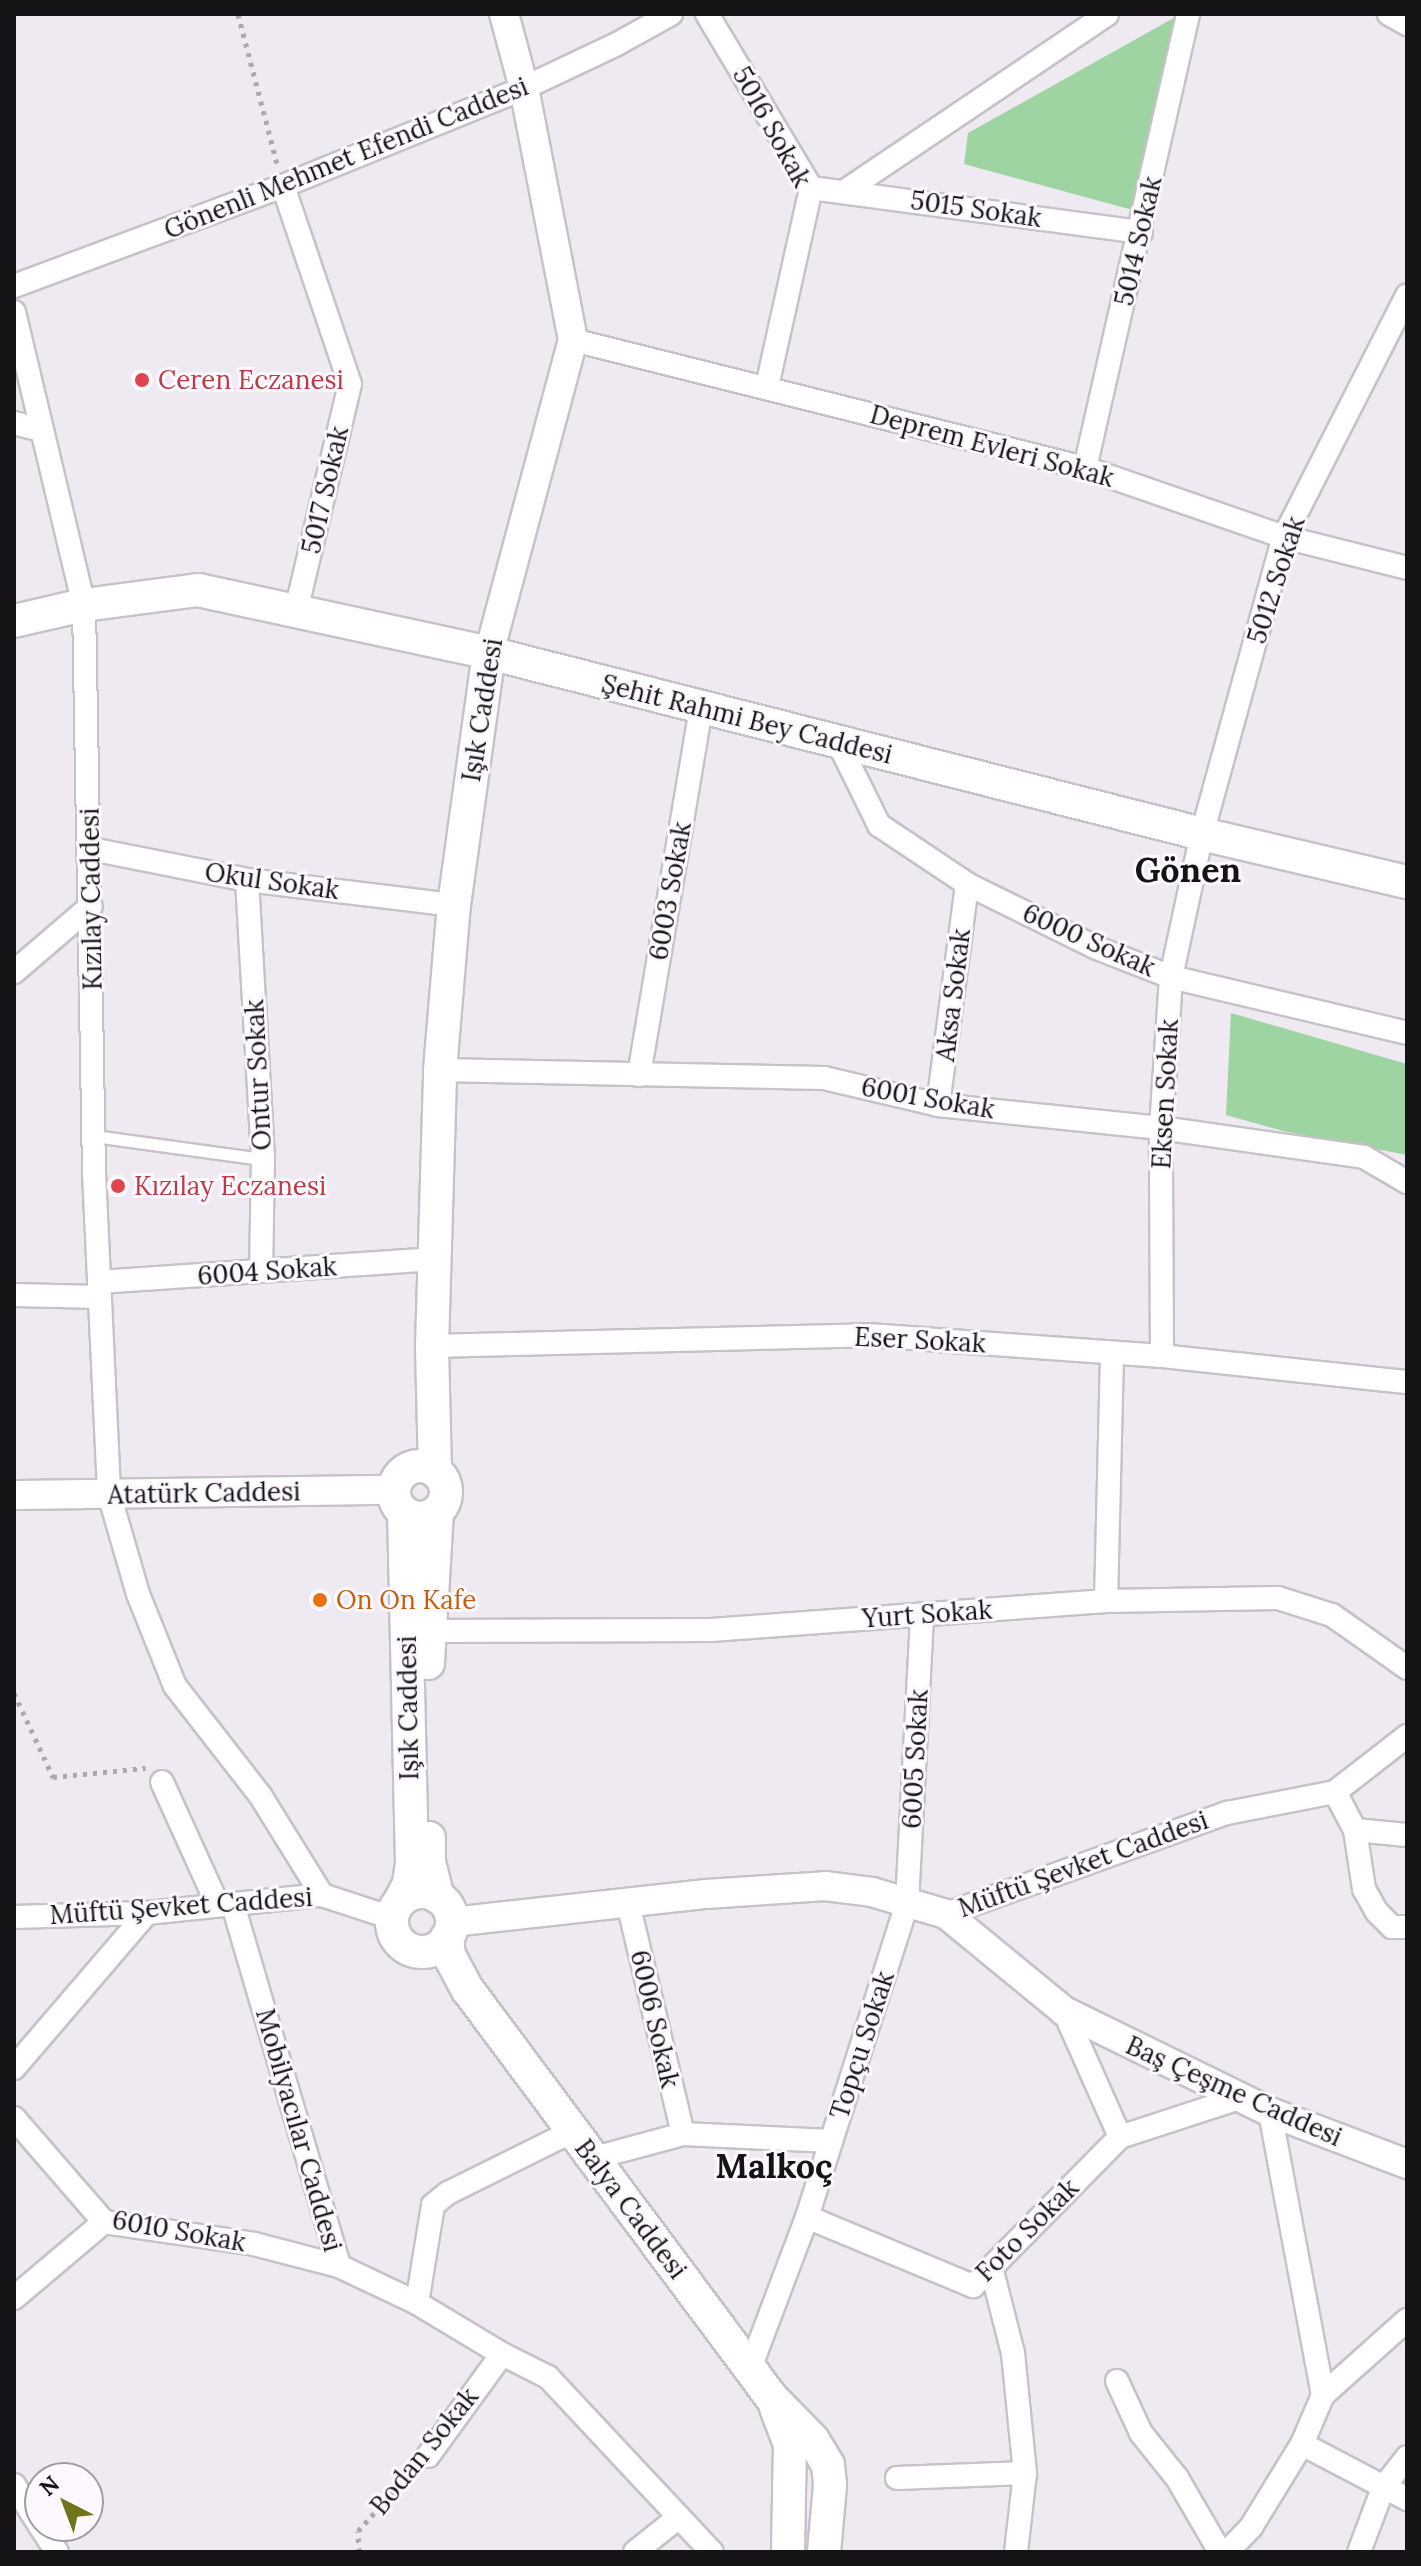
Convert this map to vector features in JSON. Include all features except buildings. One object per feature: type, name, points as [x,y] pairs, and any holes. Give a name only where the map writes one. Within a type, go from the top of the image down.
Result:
[{"type":"main road","name":"Şehit Rahmi Bey Caddesi","points":[[14,621],[84,605],[198,590],[489,653],[1202,834],[1407,882]]},
{"type":"main road","name":"Işık Caddesi","points":[[446,1919],[429,1862],[428,1631],[437,1512],[446,1491],[435,1471],[432,1346],[440,1070],[454,905],[489,653]]},
{"type":"main road","name":"Işık Caddesi","points":[[396,1909],[409,1884],[412,1863],[400,1492],[432,1346]]},
{"type":"main road","points":[[435,1471],[418,1467],[400,1492],[420,1518],[437,1512]]},
{"type":"main road","name":"Müftü Şevket Caddesi","points":[[396,1909],[414,1893],[446,1919],[426,1951],[408,1948]]},
{"type":"main road","points":[[396,1909],[395,1935],[408,1948]]},
{"type":"main road","name":"Balya Caddesi","points":[[446,1919],[455,1968],[490,2021],[771,2397],[813,2440],[828,2465],[830,2504],[824,2552]]},
{"type":"main road","name":"Balya Caddesi","points":[[408,1948],[490,2021]]},
{"type":"main road","name":"Balya Caddesi","points":[[771,2397],[790,2444],[788,2552]]},
{"type":"street","name":"Işık Caddesi","points":[[489,653],[573,340],[524,88],[504,14]]},
{"type":"street","name":"Gönenli Mehmet Efendi Caddesi","points":[[14,286],[283,186],[524,88],[617,44],[671,14]]},
{"type":"street","name":"5016 Sokak","points":[[707,14],[811,188],[767,387]]},
{"type":"street","points":[[845,191],[1107,14]]},
{"type":"street","name":"5014 Sokak","points":[[1085,468],[1188,14]]},
{"type":"street","points":[[1389,14],[1407,24]]},
{"type":"street","name":"5017 Sokak","points":[[283,186],[350,384],[296,611]]},
{"type":"street","name":"5015 Sokak","points":[[811,188],[1141,232]]},
{"type":"street","name":"5012 Sokak","points":[[1202,834],[1284,537],[1407,296]]},
{"type":"street","name":"Kızılay Caddesi","points":[[14,312],[84,605],[91,849],[94,1136],[109,1494],[138,1594],[175,1686],[260,1795],[322,1895]]},
{"type":"street","name":"Deprem Evleri Sokak","points":[[573,340],[1085,468],[1284,537],[1407,568]]},
{"type":"street","points":[[14,423],[40,430]]},
{"type":"street","name":"6003 Sokak","points":[[639,1075],[701,707]]},
{"type":"street","name":"6000 Sokak","points":[[838,742],[879,825],[967,884],[1097,948],[1171,977],[1407,1033]]},
{"type":"street","name":"Eksen Sokak","points":[[1162,1356],[1161,1128],[1171,977],[1202,834]]},
{"type":"street","name":"Okul Sokak","points":[[91,849],[247,880],[454,905]]},
{"type":"street","name":"Ontur Sokak","points":[[247,880],[263,1159],[261,1271]]},
{"type":"street","name":"Aksa Sokak","points":[[938,1105],[967,884]]},
{"type":"street","points":[[14,972],[91,906]]},
{"type":"street","name":"6001 Sokak","points":[[440,1070],[824,1078],[938,1105],[1161,1128],[1364,1157],[1407,1182]]},
{"type":"street","name":"6004 Sokak","points":[[14,1295],[100,1290],[261,1271],[435,1259]]},
{"type":"street","name":"Eser Sokak","points":[[432,1346],[868,1335],[1162,1356],[1407,1382]]},
{"type":"street","points":[[1106,1601],[1112,1354]]},
{"type":"street","name":"Atatürk Caddesi","points":[[14,1495],[400,1492]]},
{"type":"street","name":"Yurt Sokak","points":[[428,1631],[711,1630],[1106,1601],[1278,1598],[1332,1615],[1407,1668]]},
{"type":"street","name":"6005 Sokak","points":[[907,1903],[922,1614]]},
{"type":"street","points":[[1407,1736],[1335,1792],[1355,1830],[1364,1889],[1377,1912],[1392,1927],[1407,1927]]},
{"type":"street","name":"Mobilyacılar Caddesi","points":[[162,1782],[225,1904],[339,2266],[417,2303],[502,2354],[548,2377],[712,2552]]},
{"type":"street","name":"Müftü Şevket Caddesi","points":[[446,1919],[825,1886],[872,1892],[946,1914],[1227,1813],[1335,1792]]},
{"type":"street","points":[[1355,1830],[1407,1835]]},
{"type":"street","name":"Müftü Şevket Caddesi","points":[[14,1917],[147,1913],[322,1895],[396,1909]]},
{"type":"street","name":"6006 Sokak","points":[[628,1903],[683,2134]]},
{"type":"street","name":"Topçu Sokak","points":[[750,2368],[807,2217],[907,1903]]},
{"type":"street","points":[[14,2068],[147,1913]]},
{"type":"street","name":"Baş Çeşme Caddesi","points":[[946,1914],[1064,2011],[1270,2112],[1407,2164]]},
{"type":"street","name":"Baş Çeşme Caddesi","points":[[1064,2011],[1120,2137]]},
{"type":"street","name":"Foto Sokak","points":[[807,2217],[973,2286],[1120,2137],[1239,2098]]},
{"type":"street","points":[[1270,2112],[1323,2395]]},
{"type":"street","name":"6010 Sokak","points":[[14,2118],[104,2222],[254,2244],[339,2266]]},
{"type":"street","points":[[417,2303],[433,2205],[448,2193],[573,2131]]},
{"type":"street","points":[[594,2158],[683,2134],[831,2141]]},
{"type":"street","points":[[14,2298],[104,2222]]},
{"type":"street","points":[[991,2267],[1013,2353],[1025,2473],[1016,2552]]},
{"type":"street","points":[[1227,2552],[1251,2527],[1302,2444],[1323,2395],[1407,2320]]},
{"type":"street","name":"Bodan Sokak","points":[[428,2456],[502,2354]]},
{"type":"street","points":[[1117,2381],[1141,2433],[1177,2478],[1220,2552]]},
{"type":"street","points":[[1302,2444],[1407,2499]]},
{"type":"street","points":[[1359,2552],[1383,2488],[1407,2457]]},
{"type":"street","points":[[897,2478],[1025,2473]]},
{"type":"street","points":[[635,2552],[679,2517]]},
{"type":"lane","points":[[94,1136],[263,1159]]},
{"type":"path","points":[[238,14],[283,186]]},
{"type":"path","points":[[14,1693],[53,1777],[147,1768],[162,1782]]},
{"type":"path","name":"Bodan Sokak","points":[[359,2552],[358,2531],[428,2456]]},
{"type":"green space","points":[[1179,15],[1140,212],[964,164],[968,133]]},
{"type":"green space","points":[[1231,1013],[1407,1064],[1407,1155],[1283,1131],[1226,1115]]},
{"type":"place","name":"Ceren Eczanesi","points":[[142,380]]},
{"type":"place","name":"Kızılay Eczanesi","points":[[118,1186]]},
{"type":"place","name":"On On Kafe","points":[[320,1600]]},
{"type":"district","name":"Gönen","points":[[1188,870]]},
{"type":"district","name":"Malkoç","points":[[774,2166]]}]
